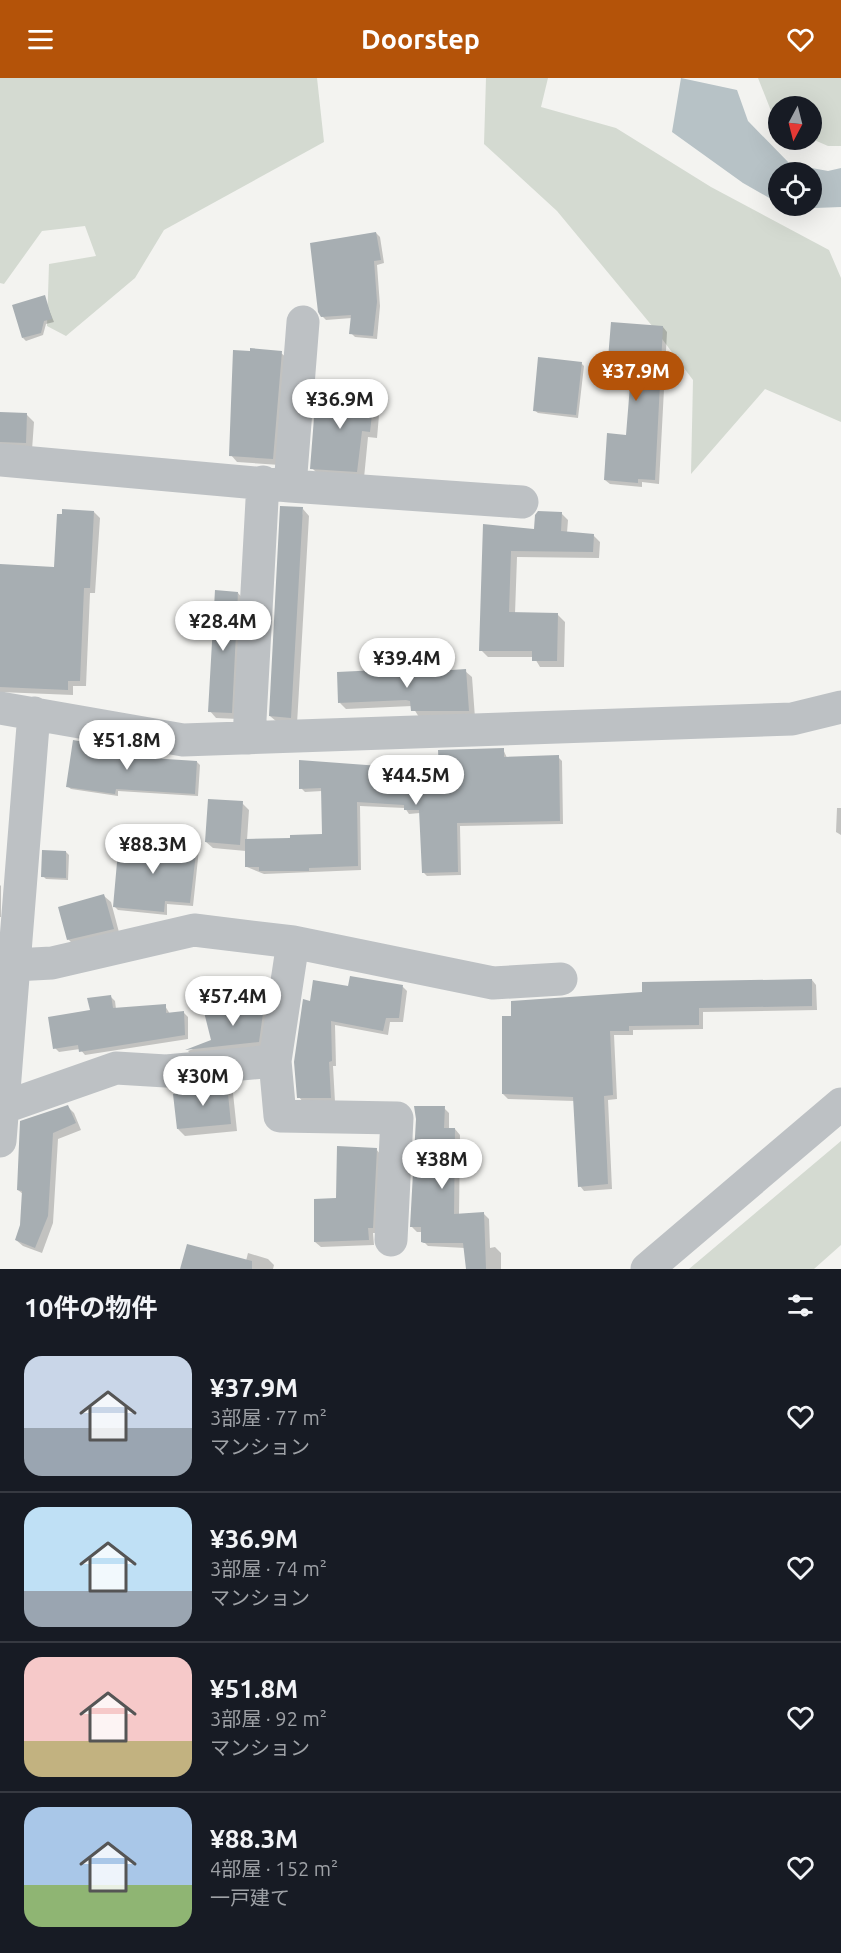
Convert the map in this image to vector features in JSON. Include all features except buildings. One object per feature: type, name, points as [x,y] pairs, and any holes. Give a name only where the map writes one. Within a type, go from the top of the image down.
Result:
[{"type":"street","points":[[249,738],[276,484],[303,322]]},
{"type":"street","points":[[0,460],[522,502]]},
{"type":"street","points":[[0,708],[183,740],[792,719],[841,707]]},
{"type":"street","points":[[0,1141],[34,713]]},
{"type":"street","points":[[14,965],[52,963],[194,930],[294,942],[493,983],[561,979]]},
{"type":"street","points":[[294,942],[275,1061],[280,1116],[397,1118],[391,1240]]},
{"type":"street","points":[[2,1107],[116,1068],[166,1071],[275,1061]]},
{"type":"street","points":[[646,1269],[841,1104]]},
{"type":"shaded area","points":[[0,78],[317,78],[324,142],[164,230],[135,278],[66,336],[47,326],[49,264],[96,256],[85,226],[42,231],[4,284],[0,283]]},
{"type":"shaded area","points":[[486,78],[548,78],[541,107],[616,128],[711,187],[829,250],[841,278],[841,422],[765,389],[691,474],[693,380],[653,327],[557,211],[484,144]]},
{"type":"shaded area","points":[[681,78],[737,90],[748,121],[768,141],[768,150],[776,150],[788,162],[768,162],[768,197],[743,183],[672,132]]},
{"type":"shaded area","points":[[758,78],[841,78],[841,146],[822,143],[822,96],[768,96],[768,103]]},
{"type":"shaded area","points":[[841,168],[841,207],[822,208],[822,170]]},
{"type":"shaded area","points":[[841,1141],[841,1245],[814,1269],[689,1269]]}]
